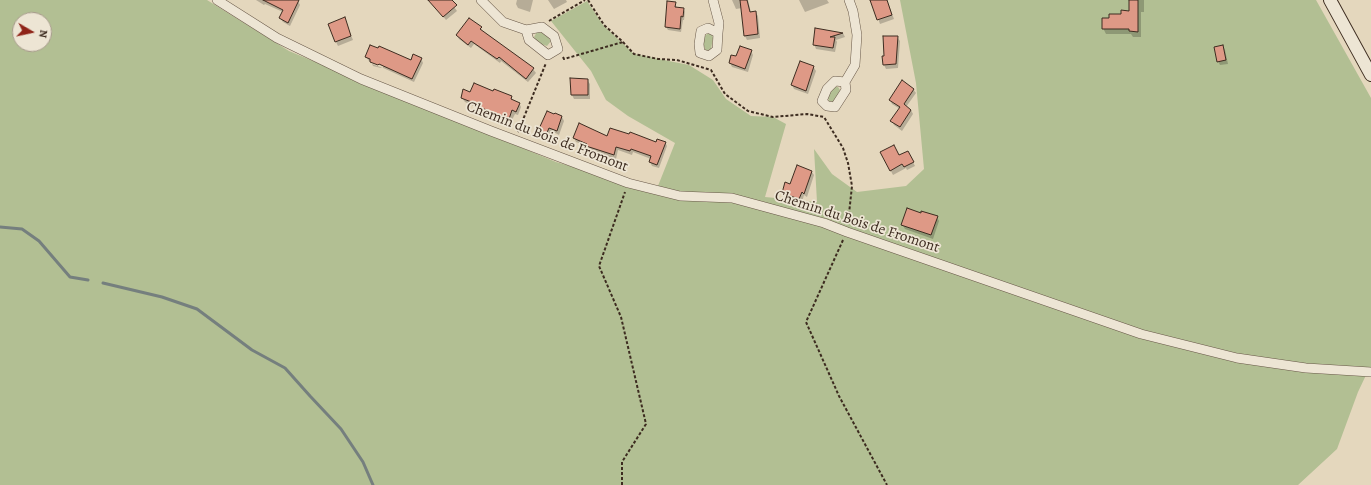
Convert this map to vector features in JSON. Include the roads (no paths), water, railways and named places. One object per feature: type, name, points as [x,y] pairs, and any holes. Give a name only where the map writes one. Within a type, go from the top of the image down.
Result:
[{"type":"street","name":"Chemin du Bois de Fromont","points":[[217,0],[277,38],[361,79],[628,183],[680,196],[732,198],[824,223],[846,232],[1141,334],[1237,358],[1306,368],[1371,372]]},
{"type":"street","points":[[481,0],[503,22],[526,30],[542,27],[554,36],[558,49],[551,53],[530,40],[526,30]]},
{"type":"street","points":[[713,0],[719,22],[718,33]]},
{"type":"street","points":[[845,82],[855,65],[857,35],[853,11],[849,0]]},
{"type":"street","points":[[1330,0],[1371,75]]},
{"type":"waterway","points":[[0,227],[22,229],[39,241],[70,277],[88,280]]},
{"type":"waterway","points":[[103,283],[162,297],[197,309],[252,350],[285,368],[341,429],[363,462],[373,485]]}]
